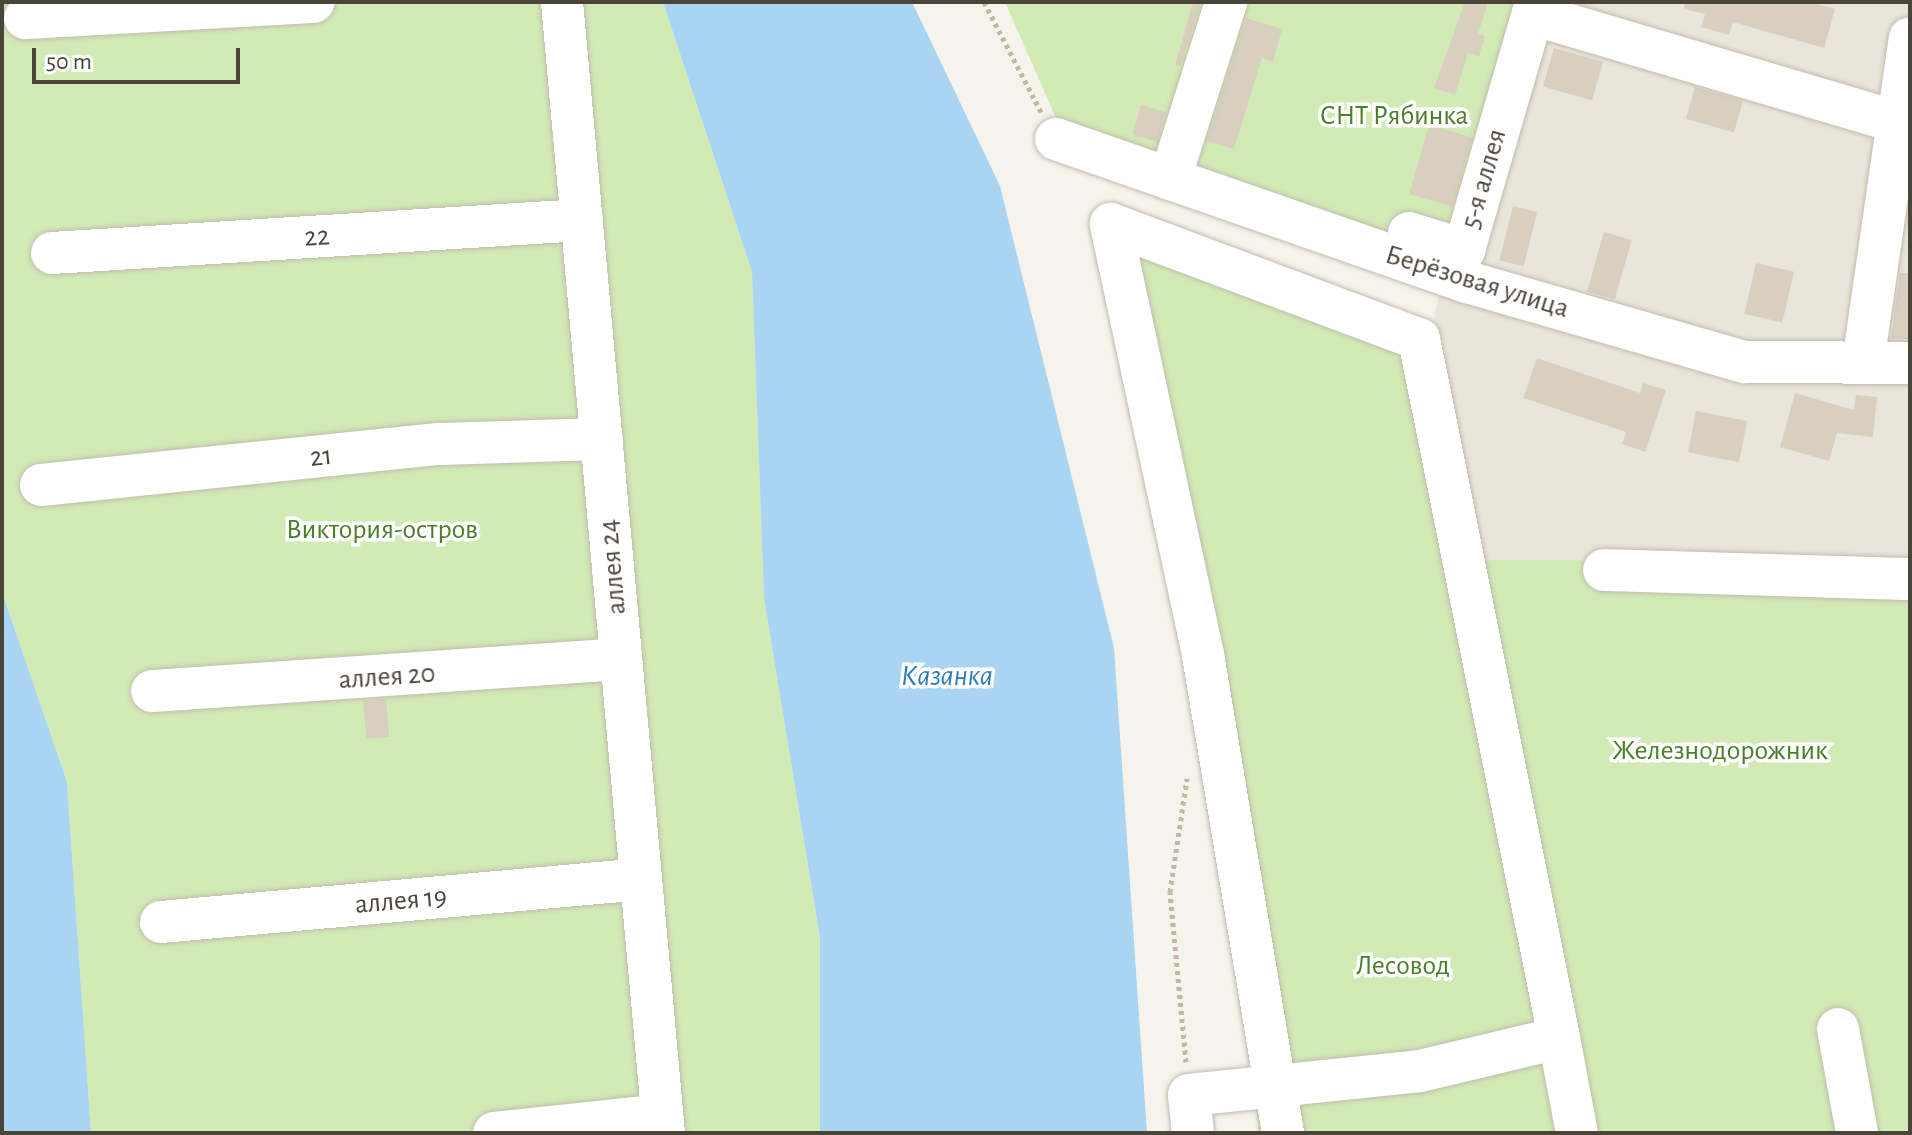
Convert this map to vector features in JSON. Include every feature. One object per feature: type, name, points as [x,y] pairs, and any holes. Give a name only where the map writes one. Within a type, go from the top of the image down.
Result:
[{"type":"street","points":[[25,18],[314,2]]},
{"type":"street","name":"аллея 24","points":[[562,2],[663,1124]]},
{"type":"street","points":[[1172,171],[1226,2]]},
{"type":"street","points":[[1541,10],[1897,122]]},
{"type":"street","name":"5-я аллея","points":[[1172,171],[1464,250],[1541,10]]},
{"type":"street","points":[[1863,363],[1910,38]]},
{"type":"street","name":"Берёзовая улица","points":[[1056,139],[1172,171],[1467,282],[1745,362],[1910,363]]},
{"type":"street","name":"22","points":[[52,253],[582,220]]},
{"type":"street","points":[[1283,1133],[1204,659],[1111,224],[1419,339],[1577,1133]]},
{"type":"street","name":"21","points":[[41,485],[441,444],[602,439]]},
{"type":"street","points":[[1604,570],[1910,579]]},
{"type":"street","name":"аллея 20","points":[[152,691],[621,659]]},
{"type":"street","name":"аллея 19","points":[[161,922],[641,879]]},
{"type":"street","points":[[1838,1029],[1857,1133]]},
{"type":"street","points":[[1191,1114],[1275,1089],[1420,1071],[1559,1038]]},
{"type":"street","points":[[494,1133],[663,1124]]},
{"type":"path","points":[[984,2],[1056,139]]},
{"type":"path","points":[[1188,770],[1170,892],[1191,1114]]},
{"type":"shaded area","points":[[1555,2],[1910,2],[1910,561],[1479,560],[1430,334],[1440,291],[1475,286]]},
{"type":"green space","name":"Виктория-остров","points":[[2,2],[663,2],[752,272],[764,598],[820,938],[820,1133],[91,1133],[67,782],[2,592]]},
{"type":"green space","name":"СНТ Рябинка","points":[[1005,2],[1544,2],[1469,257],[1062,132]]},
{"type":"green space","points":[[1098,212],[1430,334],[1479,560],[1910,561],[1910,1133],[1259,1133],[1196,647]]},
{"type":"water","name":"Казанка","points":[[663,2],[912,2],[1000,186],[1114,648],[1147,1133],[820,1133],[820,938],[764,598],[752,272]]},
{"type":"water","points":[[2,592],[67,782],[91,1133],[2,1133]]},
{"type":"building","points":[[1193,2],[1201,2],[1180,66],[1175,65]]},
{"type":"building","points":[[1465,2],[1488,2],[1478,34],[1485,36],[1479,56],[1468,53],[1455,95],[1434,88]]},
{"type":"building","points":[[1685,2],[1810,2],[1835,9],[1824,48],[1733,22],[1729,35],[1701,27],[1705,14],[1684,9]]},
{"type":"building","points":[[1246,18],[1282,29],[1273,62],[1262,58],[1234,149],[1207,141]]},
{"type":"building","points":[[1554,48],[1603,62],[1592,101],[1543,86]]},
{"type":"building","points":[[1695,87],[1743,101],[1734,133],[1686,119]]},
{"type":"building","points":[[1141,105],[1166,112],[1157,142],[1132,135]]},
{"type":"building","points":[[1429,125],[1472,137],[1452,207],[1409,194]]},
{"type":"building","points":[[1513,206],[1537,212],[1524,266],[1499,260]]},
{"type":"building","points":[[1604,232],[1632,240],[1615,300],[1587,292]]},
{"type":"building","points":[[1756,263],[1794,272],[1782,322],[1744,314]]},
{"type":"building","points":[[1900,273],[1910,273],[1910,339],[1891,339]]},
{"type":"building","points":[[1537,358],[1640,393],[1643,383],[1666,390],[1645,452],[1622,444],[1626,432],[1523,398]]},
{"type":"building","points":[[1795,393],[1854,410],[1856,395],[1877,397],[1873,437],[1837,433],[1829,461],[1780,447]]},
{"type":"building","points":[[1696,411],[1747,421],[1739,462],[1688,452]]},
{"type":"building","points":[[386,699],[389,737],[366,739],[363,701]]},
{"type":"park label","name":"Железнодорожник","points":[[1720,751]]},
{"type":"park label","name":"Лесовод","points":[[1403,966]]}]
